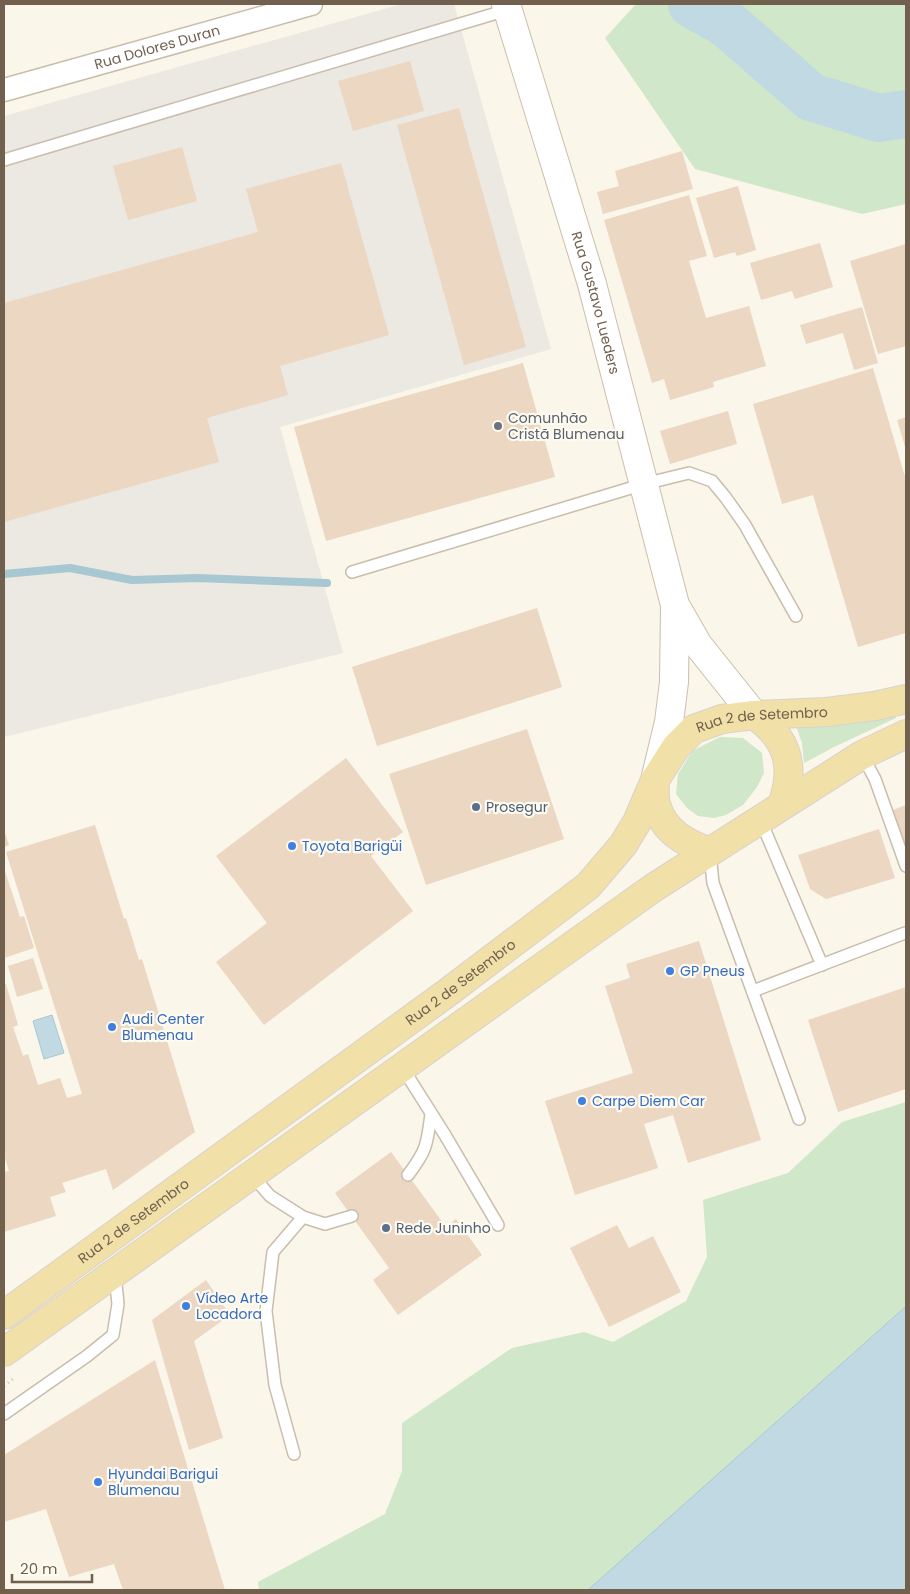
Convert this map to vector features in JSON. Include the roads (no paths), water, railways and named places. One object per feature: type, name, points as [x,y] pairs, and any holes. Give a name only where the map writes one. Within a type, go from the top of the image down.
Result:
[{"type":"main road","name":"Rua Gustavo Lueders","points":[[507,7],[592,284],[676,605],[698,645],[754,715]]},
{"type":"main road","name":"Rua Gustavo Lueders","points":[[655,780],[669,722],[674,682],[676,605]]},
{"type":"main road","name":"Rua 2 de Setembro","points":[[4,1315],[447,993],[588,886],[623,845],[637,822],[655,780],[676,747],[694,729],[722,719],[754,715],[828,712],[875,706],[906,699]]},
{"type":"main road","points":[[754,715],[777,734],[784,747],[788,762],[790,776],[787,791],[771,812]]},
{"type":"main road","points":[[4,1352],[653,888],[862,755],[906,734]]},
{"type":"main road","points":[[655,780],[655,803],[663,821],[676,836],[691,846],[710,852]]},
{"type":"street","name":"Rua Dolores Duran","points":[[4,90],[311,4]]},
{"type":"lane","points":[[4,160],[507,7]]},
{"type":"lane","points":[[352,572],[644,484],[689,473],[712,481],[726,498],[745,525],[796,616]]},
{"type":"lane","points":[[862,755],[876,779],[906,866]]},
{"type":"lane","points":[[771,812],[822,965]]},
{"type":"lane","points":[[710,852],[713,883],[799,1119]]},
{"type":"lane","points":[[753,992],[905,933]]},
{"type":"lane","points":[[402,1067],[498,1225]]},
{"type":"lane","points":[[408,1175],[421,1158],[427,1143],[431,1114]]},
{"type":"lane","points":[[252,1175],[270,1196],[303,1217],[325,1224],[352,1216]]},
{"type":"lane","points":[[294,1454],[275,1385],[266,1311],[273,1252],[303,1217]]},
{"type":"lane","points":[[4,1414],[87,1356],[112,1335],[118,1304],[114,1273]]},
{"type":"water","points":[[52,1015],[64,1053],[44,1059],[33,1021]]},
{"type":"water","points":[[906,1306],[906,1590],[588,1590],[904,1308]]},
{"type":"waterway","points":[[692,4],[726,23],[811,97],[879,118],[906,114]]},
{"type":"waterway","points":[[4,574],[70,568],[132,580],[198,578],[327,583]]},
{"type":"place","name":"Comunhão Cristã Blumenau","points":[[498,426]]},
{"type":"place","name":"Prosegur","points":[[476,807]]},
{"type":"place","name":"Toyota Barigüi","points":[[292,846]]},
{"type":"place","name":"GP Pneus","points":[[670,971]]},
{"type":"place","name":"Audi Center Blumenau","points":[[112,1027]]},
{"type":"place","name":"Carpe Diem Car","points":[[582,1101]]},
{"type":"place","name":"Rede Juninho","points":[[386,1228]]},
{"type":"place","name":"Vídeo Arte Locadora","points":[[186,1306]]},
{"type":"place","name":"Hyundai Barigui Blumenau","points":[[98,1482]]}]
